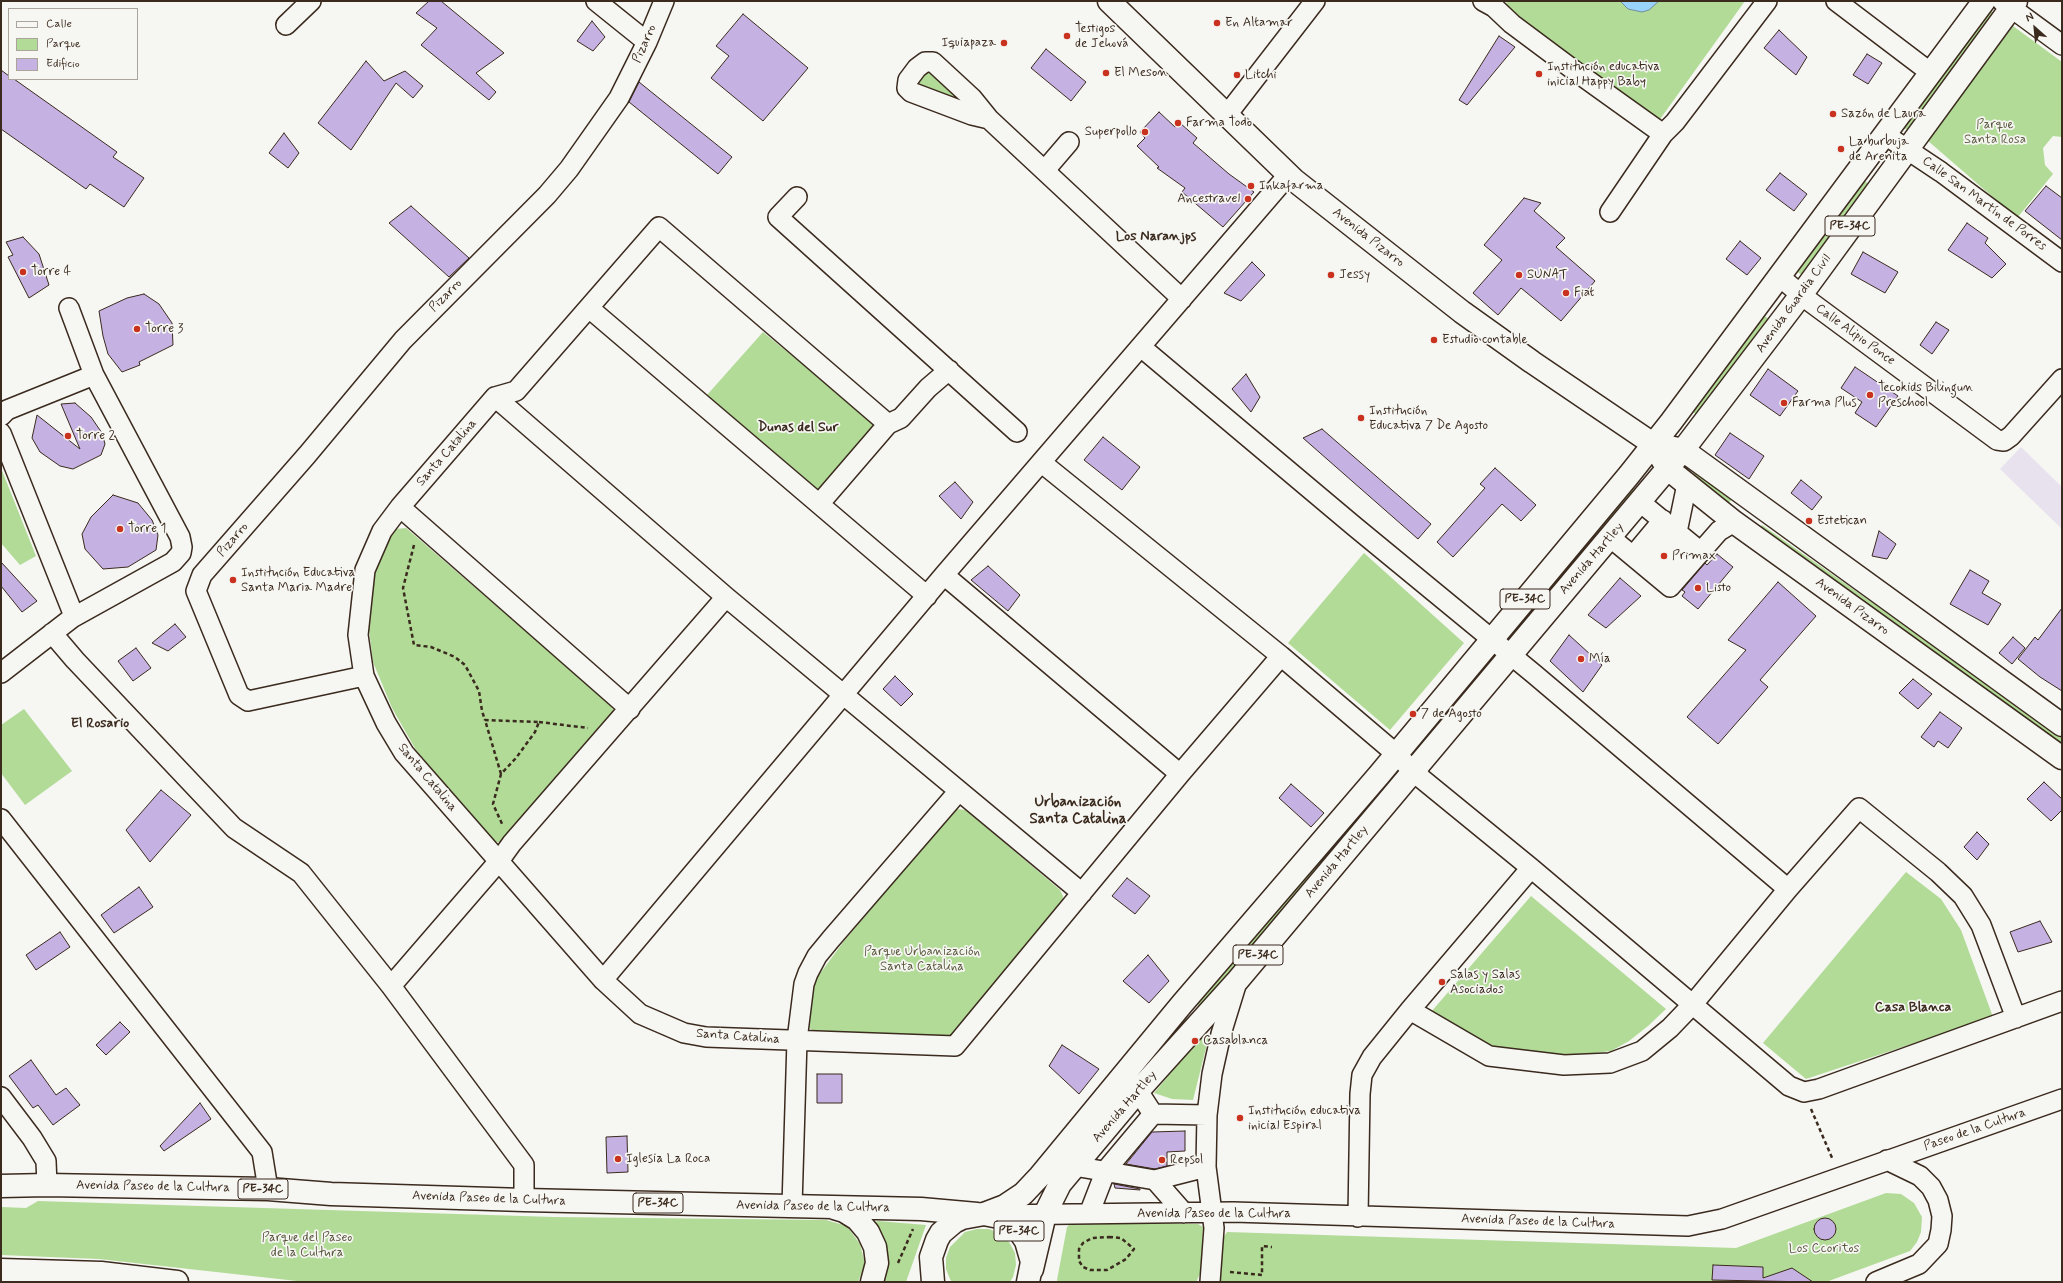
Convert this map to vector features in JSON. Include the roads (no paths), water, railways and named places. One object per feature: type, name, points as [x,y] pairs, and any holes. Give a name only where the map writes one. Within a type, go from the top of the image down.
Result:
[{"type":"main road","name":"Avenida Pizarro","points":[[1109,1],[1226,116],[1289,174],[1462,312],[1532,362],[1653,444],[1683,450],[2062,725]]},
{"type":"main road","name":"PE-34C","points":[[1653,444],[1984,1]]},
{"type":"main road","name":"Avenida Guardia Civil","points":[[1668,469],[1801,295],[1908,148],[2009,3]]},
{"type":"main road","name":"Avenida Pizarro","points":[[1653,444],[1668,469],[1734,522],[2062,758]]},
{"type":"main road","name":"Avenida Hartley","points":[[984,1214],[1005,1206],[1023,1194],[1040,1176],[1182,1004],[1492,640],[1653,444]]},
{"type":"main road","name":"Avenida Hartley","points":[[1030,1275],[1045,1214],[1060,1184],[1074,1166],[1138,1091],[1238,980],[1668,469]]},
{"type":"main road","name":"Avenida Paseo de la Cultura","points":[[1,1186],[47,1185],[268,1189],[331,1194],[524,1200],[921,1209],[984,1214]]},
{"type":"main road","points":[[828,1206],[844,1211],[858,1219],[868,1232],[875,1247],[877,1263],[872,1282]]},
{"type":"main road","name":"PE-34C","points":[[929,1276],[933,1248],[941,1233],[954,1222],[969,1215],[984,1214],[1008,1222],[1020,1232],[1029,1248],[1030,1275]]},
{"type":"main road","points":[[1,1270],[101,1273],[177,1282]]},
{"type":"street","points":[[286,25],[311,1]]},
{"type":"street","points":[[596,1],[647,42]]},
{"type":"street","name":"Pizarro","points":[[364,676],[248,700],[239,695],[196,591],[202,575],[307,455],[403,340],[556,185],[619,98],[647,42],[664,1]]},
{"type":"street","points":[[1226,116],[1316,1]]},
{"type":"street","points":[[1610,212],[1663,134],[1675,122],[1767,1]]},
{"type":"street","points":[[1836,1],[1931,73]]},
{"type":"street","points":[[1492,3],[1512,24],[1575,72],[1663,134]]},
{"type":"street","points":[[2009,3],[2062,45]]},
{"type":"street","points":[[989,119],[1182,299]]},
{"type":"street","name":"Calle San Martín de Porres","points":[[1884,134],[1908,148],[2062,262]]},
{"type":"street","points":[[1044,170],[1069,142]]},
{"type":"street","points":[[603,980],[944,575],[1042,464],[1289,174]]},
{"type":"street","points":[[797,197],[778,217],[1018,432]]},
{"type":"street","points":[[495,398],[516,391],[659,227],[888,424]]},
{"type":"street","name":"Calle Alipio Ponce","points":[[1779,276],[1801,295],[1997,440],[2004,441],[2011,436],[2062,379]]},
{"type":"street","points":[[1,673],[74,616],[173,562],[181,553],[182,547],[180,537],[94,375],[69,308]]},
{"type":"street","points":[[588,308],[820,503],[927,596]]},
{"type":"street","points":[[1141,347],[1788,889]]},
{"type":"street","points":[[820,503],[888,424],[901,418],[928,388],[949,370]]},
{"type":"street","points":[[1,416],[7,410],[94,375]]},
{"type":"street","points":[[495,398],[726,597],[958,792],[1082,893],[1180,774],[1281,656]]},
{"type":"street","name":"Santa Catalina","points":[[495,398],[400,507],[382,531],[365,570],[358,635],[364,676],[386,723],[404,753],[503,855],[603,980],[640,1014],[684,1033],[706,1037],[955,1046],[1082,893]]},
{"type":"street","points":[[1,433],[74,616]]},
{"type":"street","points":[[1042,464],[1281,656],[1414,771],[1789,1086],[1804,1092],[1819,1089],[2062,1001]]},
{"type":"street","points":[[1611,538],[1670,587],[1682,536],[1687,484]]},
{"type":"street","points":[[1640,502],[1682,536]]},
{"type":"street","points":[[400,507],[630,709]]},
{"type":"street","points":[[1645,567],[1682,536],[1719,531],[1734,522]]},
{"type":"street","points":[[944,575],[1180,774]]},
{"type":"street","points":[[391,986],[726,597]]},
{"type":"street","points":[[52,633],[234,828],[301,873],[391,986],[524,1165],[524,1200]]},
{"type":"street","points":[[792,1206],[796,1040],[804,984],[817,956],[958,792]]},
{"type":"street","points":[[1410,1010],[1488,1056],[1564,1065],[1610,1063],[1642,1051],[1670,1028],[1693,1004],[1788,889],[1859,808],[1938,872],[1963,896],[1981,925],[2016,1018]]},
{"type":"street","points":[[1,819],[262,1152],[268,1189]]},
{"type":"street","points":[[1358,1217],[1360,1094],[1362,1075],[1372,1057],[1410,1010],[1531,868]]},
{"type":"street","points":[[1211,1276],[1214,1228],[1206,1167],[1207,1115],[1212,1074],[1220,1034],[1238,980]]},
{"type":"street","points":[[1138,1091],[1153,1114]]},
{"type":"street","points":[[1,1097],[32,1138],[46,1161],[47,1185]]},
{"type":"street","name":"Paseo de la Cultura","points":[[1887,1160],[2062,1099]]},
{"type":"street","points":[[1153,1114],[1207,1115]]},
{"type":"street","points":[[1090,1214],[1106,1170],[1153,1114]]},
{"type":"street","points":[[1884,1281],[1919,1264],[1930,1254],[1938,1244],[1942,1216],[1938,1200],[1926,1181],[1920,1176],[1887,1160]]},
{"type":"street","name":"Avenida Paseo de la Cultura","points":[[984,1214],[1184,1213],[1211,1211],[1358,1217],[1688,1226],[1722,1219],[1887,1160]]},
{"type":"street","points":[[1074,1166],[1106,1170],[1155,1180],[1206,1167]]},
{"type":"street","points":[[1155,1180],[1184,1213]]},
{"type":"water","points":[[1620,1],[1659,1],[1649,10],[1642,12],[1628,9]]},
{"type":"place","name":"En Altamar","points":[[1217,23]]},
{"type":"place","name":"Testigos de Jehová","points":[[1067,36]]},
{"type":"place","name":"Iquiapaza","points":[[1004,43]]},
{"type":"place","name":"El Meson","points":[[1106,73]]},
{"type":"place","name":"Institución educativa inicial Happy Baby","points":[[1539,74]]},
{"type":"place","name":"Litchi","points":[[1237,75]]},
{"type":"place","name":"Sazón de Laura","points":[[1833,114]]},
{"type":"place","name":"Farma Todo","points":[[1178,123]]},
{"type":"place","name":"Superpollo","points":[[1145,132]]},
{"type":"place","name":"La burbuja de Arenita","points":[[1841,149]]},
{"type":"place","name":"Inkafarma","points":[[1251,186]]},
{"type":"place","name":"Ancestravel","points":[[1248,199]]},
{"type":"place","name":"Torre 4","points":[[23,272]]},
{"type":"place","name":"Jessy","points":[[1331,275]]},
{"type":"place","name":"SUNAT","points":[[1519,275]]},
{"type":"place","name":"Fiat","points":[[1566,293]]},
{"type":"place","name":"Torre 3","points":[[137,329]]},
{"type":"place","name":"Estudio contable","points":[[1434,340]]},
{"type":"place","name":"Tecokids Bilingun Preschool","points":[[1870,395]]},
{"type":"place","name":"Farma Plus","points":[[1784,403]]},
{"type":"place","name":"Institución Educativa 7 De Agosto","points":[[1361,418]]},
{"type":"place","name":"Torre 2","points":[[68,436]]},
{"type":"place","name":"Estetican","points":[[1809,521]]},
{"type":"place","name":"Torre 1","points":[[120,529]]},
{"type":"place","name":"Primax","points":[[1664,556]]},
{"type":"place","name":"Institución Educativa Santa Maria Madre","points":[[233,580]]},
{"type":"place","name":"Listo","points":[[1698,588]]},
{"type":"place","name":"Mía","points":[[1581,659]]},
{"type":"place","name":"7 de Agosto","points":[[1413,714]]},
{"type":"place","name":"Salas y Salas Asociados","points":[[1442,982]]},
{"type":"place","name":"Casablanca","points":[[1195,1041]]},
{"type":"place","name":"Institución educativa inicial Espiral","points":[[1240,1118]]},
{"type":"place","name":"Iglesia La Roca","points":[[618,1159]]},
{"type":"place","name":"Repsol","points":[[1162,1160]]},
{"type":"district","name":"Los Naranjps","points":[[1156,237]]},
{"type":"district","name":"Dunas del Sur","points":[[798,428]]},
{"type":"district","name":"El Rosario","points":[[100,724]]},
{"type":"district","name":"Urbanización Santa Catalina","points":[[1078,812]]},
{"type":"district","name":"Casa Blanca","points":[[1913,1008]]},
{"type":"park label","name":"Parque Santa Rosa","points":[[1995,132]]},
{"type":"park label","name":"Parque Urbanización Santa Catalina","points":[[922,960]]},
{"type":"park label","name":"Parque del Paseo de la Cultura","points":[[307,1246]]},
{"type":"park label","name":"Los Ccoritos","points":[[1824,1249]]}]
